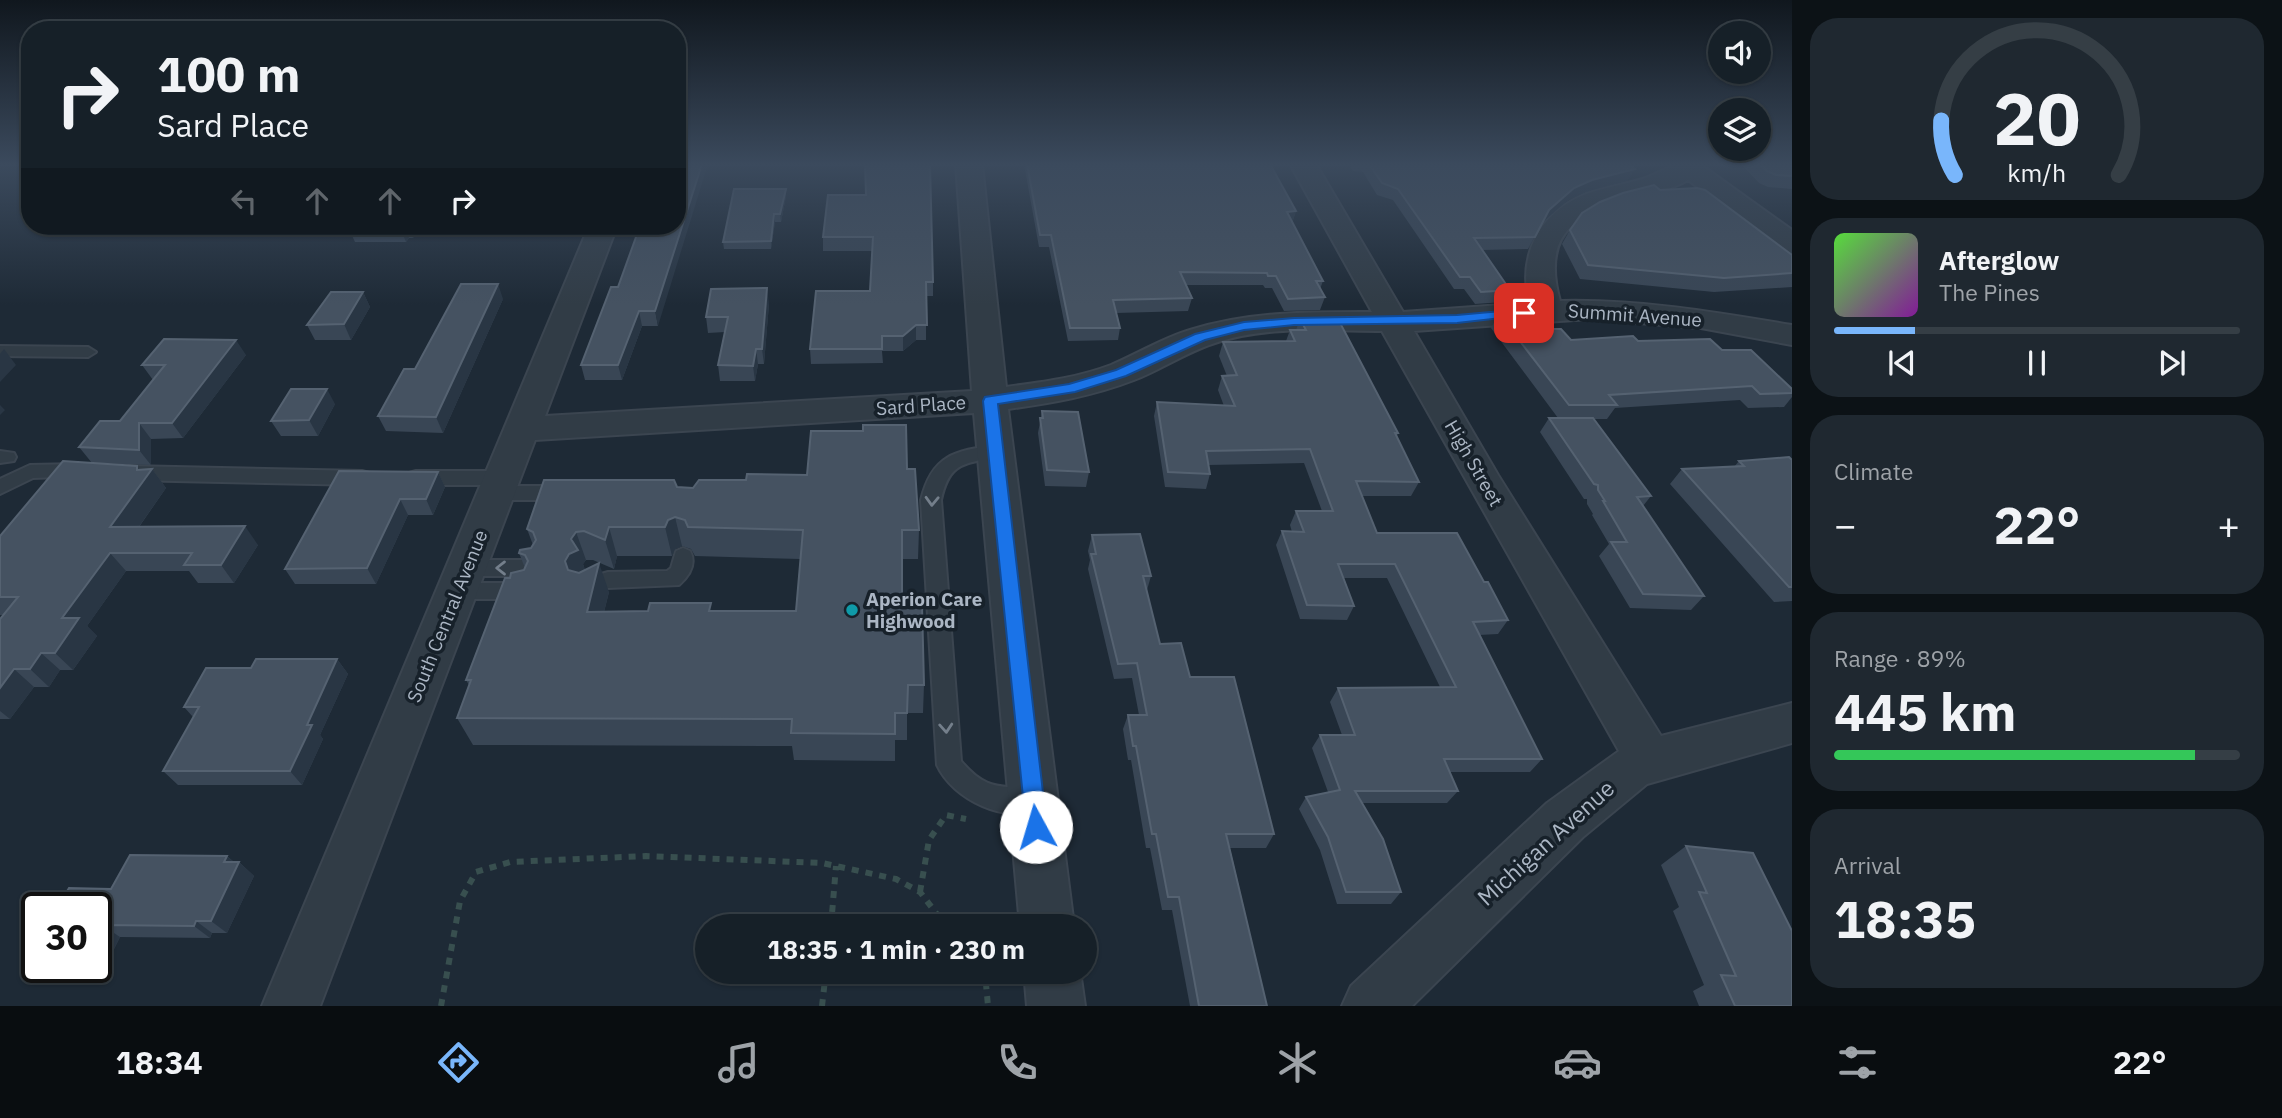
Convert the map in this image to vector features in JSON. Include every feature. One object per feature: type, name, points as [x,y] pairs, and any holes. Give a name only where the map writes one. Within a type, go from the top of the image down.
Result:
[{"type":"street","points":[[973,211],[990,401],[1046,914]]},
{"type":"street","name":"High Street","points":[[1329,211],[1485,484],[1650,760]]},
{"type":"street","points":[[1547,311],[1540,288],[1539,255],[1552,230],[1574,211]]},
{"type":"street","points":[[1749,211],[1792,244]]},
{"type":"street","name":"South Central Avenue","points":[[291,1006],[599,235]]},
{"type":"street","name":"Summit Avenue","points":[[1392,322],[1547,311],[1640,313],[1701,319],[1792,335]]},
{"type":"street","name":"Sard Place","points":[[522,429],[990,401],[1070,389],[1121,373],[1200,337],[1244,326],[1294,321],[1392,322]]},
{"type":"street","name":"Michigan Avenue","points":[[1371,1006],[1565,820],[1630,769],[1650,760],[1792,723]]},
{"type":"street","points":[[1053,984],[1056,1006]]},
{"type":"lane","points":[[0,351],[88,352]]},
{"type":"lane","points":[[996,451],[965,456],[947,465],[934,479],[931,500],[948,765],[965,786],[987,796],[1000,801],[1034,802]]},
{"type":"lane","points":[[0,487],[30,472],[101,472],[393,478],[580,494]]},
{"type":"lane","points":[[588,590],[601,574],[672,579],[681,571],[683,556]]},
{"type":"lane","points":[[462,580],[535,568]]},
{"type":"lane","points":[[462,580],[527,591]]},
{"type":"path","points":[[920,892],[929,840],[946,815],[968,820],[987,796]]},
{"type":"path","points":[[441,1006],[460,901],[476,872],[510,862],[646,856],[735,858],[836,866],[896,878],[920,892],[937,914]]},
{"type":"path","points":[[832,914],[836,866]]},
{"type":"path","points":[[822,1006],[825,984]]},
{"type":"path","points":[[986,984],[988,1006]]},
{"type":"building","points":[[729,211],[781,211],[780,214],[774,214],[771,241],[723,242]]},
{"type":"building","points":[[826,211],[931,211],[933,282],[926,282],[927,325],[916,325],[903,336],[882,336],[882,349],[810,349],[816,291],[870,291],[873,237],[823,237]]},
{"type":"building","points":[[1036,211],[1296,211],[1287,212],[1323,281],[1316,281],[1325,297],[1288,299],[1276,276],[1268,276],[1267,273],[1180,272],[1192,298],[1113,300],[1120,328],[1070,328],[1051,235],[1040,235]]},
{"type":"building","points":[[1413,211],[1549,211],[1535,237],[1474,238],[1510,290],[1481,292],[1470,277],[1460,277]]},
{"type":"building","points":[[1733,211],[1792,255],[1792,273],[1724,278],[1588,265],[1570,230],[1582,213]]},
{"type":"building","points":[[637,235],[679,235],[655,311],[639,311],[618,365],[581,365],[611,287],[618,287]]},
{"type":"building","points":[[461,284],[498,284],[436,417],[378,416],[404,369],[415,369]]},
{"type":"building","points":[[767,288],[762,349],[756,349],[753,366],[718,365],[728,317],[706,317],[711,289]]},
{"type":"building","points":[[331,292],[363,292],[344,324],[307,325]]},
{"type":"building","points":[[1530,312],[1545,329],[1561,329],[1571,340],[1633,336],[1638,341],[1710,339],[1722,350],[1751,350],[1792,389],[1792,393],[1760,394],[1752,386],[1609,395],[1617,405],[1569,405],[1499,314]]},
{"type":"building","points":[[1300,319],[1338,319],[1398,433],[1395,433],[1419,482],[1356,481],[1377,533],[1457,533],[1484,582],[1488,582],[1508,620],[1473,622],[1542,759],[1444,759],[1458,791],[1355,791],[1383,839],[1401,892],[1346,892],[1328,837],[1306,797],[1340,790],[1320,735],[1355,735],[1338,688],[1456,687],[1395,564],[1338,564],[1354,606],[1307,605],[1282,531],[1304,532],[1296,511],[1333,511],[1310,449],[1206,451],[1210,474],[1168,472],[1157,402],[1235,406],[1222,376],[1237,375],[1223,342],[1295,341],[1290,330],[1306,330]]},
{"type":"building","points":[[164,339],[236,340],[172,423],[139,423],[139,450],[79,447],[100,421],[120,421],[165,365],[142,365]]},
{"type":"building","points":[[291,389],[327,389],[309,420],[271,421]]},
{"type":"building","points":[[1042,411],[1078,412],[1089,472],[1047,470],[1040,418],[1043,418]]},
{"type":"building","points":[[1549,418],[1593,418],[1651,496],[1637,497],[1704,596],[1643,594],[1611,542],[1627,542],[1603,501],[1598,485],[1594,484]]},
{"type":"building","name":"Aperion Care Highwood","points":[[863,425],[906,425],[907,469],[915,469],[919,530],[902,530],[902,606],[922,606],[924,685],[908,685],[907,713],[895,713],[895,734],[791,733],[792,719],[457,718],[471,680],[466,680],[505,578],[510,578],[511,573],[524,570],[528,561],[525,555],[519,553],[520,550],[531,548],[536,540],[533,532],[527,529],[544,480],[674,480],[677,487],[693,488],[699,480],[746,480],[747,474],[807,475],[811,431],[863,431]],"holes":[[[675,517],[685,520],[688,527],[803,530],[796,611],[709,611],[711,603],[650,603],[648,611],[587,612],[599,563],[579,573],[568,570],[565,561],[569,554],[578,550],[571,539],[576,532],[584,531],[605,540],[609,527],[665,527],[668,520]]]},
{"type":"building","points":[[1789,457],[1792,460],[1792,587],[1789,587],[1682,469],[1744,466],[1739,461]]},
{"type":"building","points":[[63,461],[137,466],[137,470],[152,469],[110,527],[245,526],[221,565],[184,565],[192,553],[110,553],[62,618],[79,618],[55,653],[41,653],[30,669],[14,669],[0,688],[0,619],[18,597],[0,597],[0,536]]},
{"type":"building","points":[[339,471],[438,472],[426,499],[400,499],[367,568],[285,569]]},
{"type":"building","points":[[1140,534],[1151,576],[1143,576],[1160,644],[1181,643],[1190,677],[1234,677],[1274,834],[1226,834],[1267,1006],[1199,1006],[1179,897],[1168,897],[1156,834],[1152,834],[1128,715],[1147,715],[1137,663],[1118,664],[1091,554],[1096,554],[1092,535]]},
{"type":"building","points":[[256,659],[337,659],[307,725],[312,725],[290,771],[163,771],[199,707],[184,707],[206,668],[251,668]]},
{"type":"building","points":[[1686,846],[1753,853],[1792,931],[1792,1006],[1735,1006],[1721,975],[1736,976],[1699,892],[1707,893]]},
{"type":"building","points":[[130,855],[227,856],[224,862],[239,862],[211,921],[196,921],[194,926],[112,925],[112,892],[67,892],[69,888],[111,889]]},
{"type":"place","name":"Aperion Care Highwood","points":[[852,610]]},
{"type":"route","points":[[1036,827],[990,401],[1070,389],[1121,373],[1200,337],[1244,326],[1294,321],[1392,322],[1457,319],[1524,313]]}]
